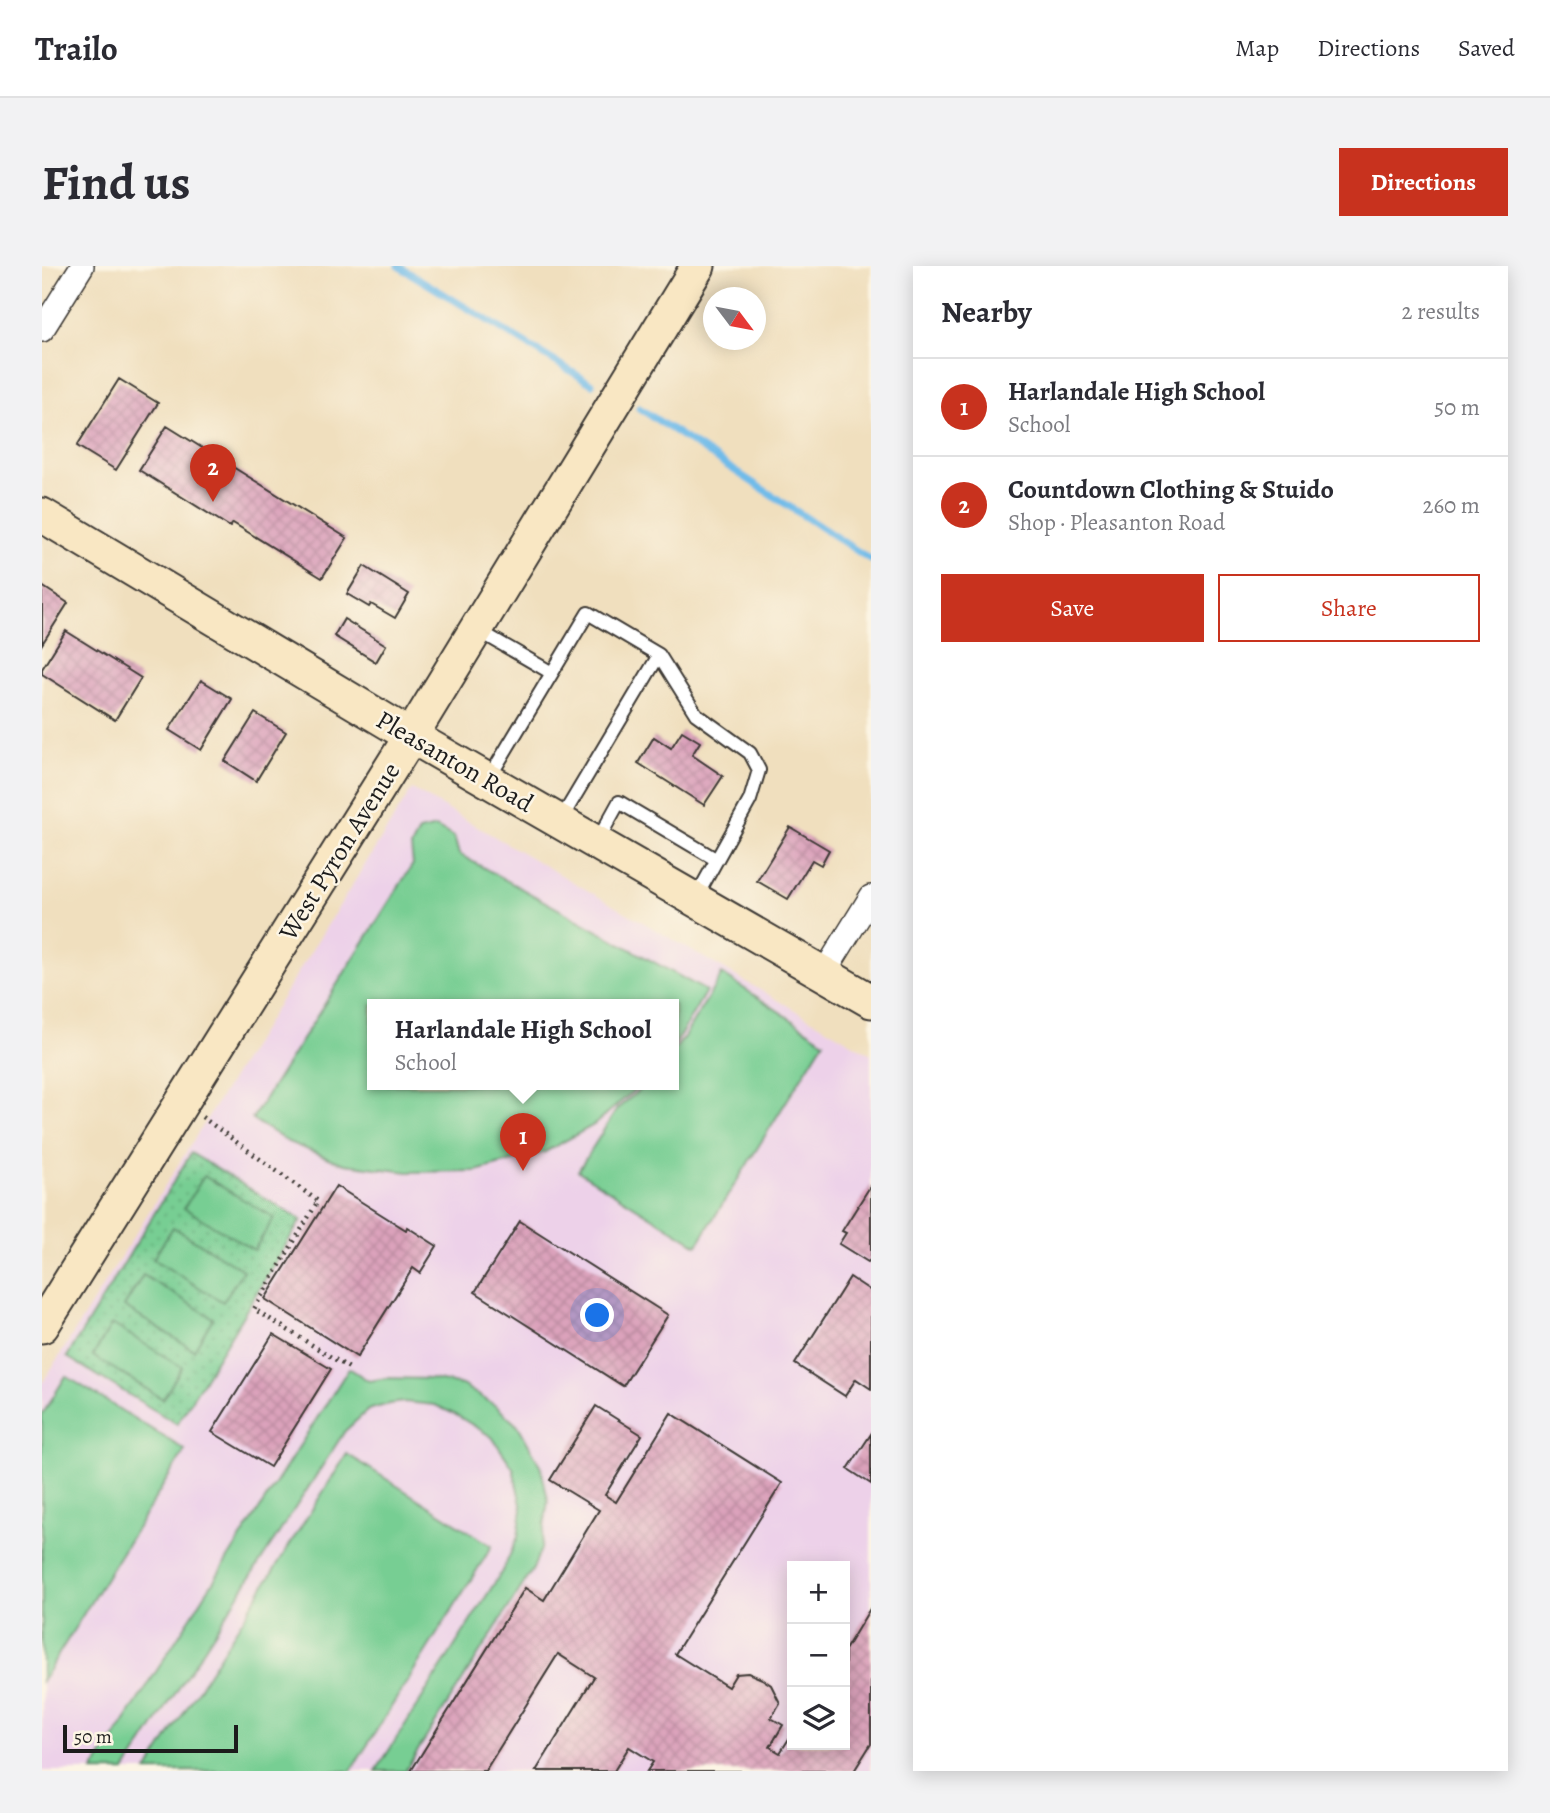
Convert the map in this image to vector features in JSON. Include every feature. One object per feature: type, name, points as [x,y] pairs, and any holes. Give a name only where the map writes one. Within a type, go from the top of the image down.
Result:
[{"type":"street","points":[[42,330],[82,266]]},
{"type":"street","name":"West Pyron Avenue","points":[[42,1326],[411,736],[698,266]]},
{"type":"street","name":"Pleasanton Road","points":[[42,515],[411,736],[871,1001]]},
{"type":"street","points":[[824,974],[871,897]]},
{"type":"lane","points":[[488,780],[588,613],[659,655],[696,715],[750,753],[759,770],[750,800],[695,899]]},
{"type":"lane","points":[[476,629],[552,673]]},
{"type":"lane","points":[[560,822],[659,655]]},
{"type":"lane","points":[[597,842],[619,802],[717,860]]},
{"type":"path","points":[[181,1103],[318,1201],[254,1309],[349,1368]]},
{"type":"shaded area","points":[[412,789],[871,1054],[871,1771],[42,1771],[42,1384]]},
{"type":"green space","points":[[436,827],[454,837],[459,854],[706,991],[679,1037],[679,999],[367,999],[367,1090],[634,1090],[594,1125],[545,1152],[476,1171],[408,1172],[344,1164],[288,1142],[252,1119],[413,864],[411,847],[419,831]]},
{"type":"green space","points":[[722,974],[824,1041],[697,1245],[578,1171],[617,1109],[639,1090],[679,1090],[679,1044]]},
{"type":"green space","points":[[191,1153],[301,1220],[177,1424],[67,1357]]},
{"type":"green space","points":[[204,1176],[274,1218],[254,1250],[184,1208]]},
{"type":"green space","points":[[173,1227],[243,1270],[223,1302],[153,1259]]},
{"type":"green space","points":[[143,1275],[213,1318],[194,1350],[124,1307]]},
{"type":"green space","points":[[112,1324],[182,1367],[163,1399],[93,1356]]},
{"type":"green space","points":[[349,1368],[369,1381],[387,1378],[431,1379],[462,1385],[496,1406],[519,1427],[541,1467],[548,1500],[541,1549],[533,1569],[405,1771],[376,1771],[504,1568],[518,1537],[522,1509],[513,1468],[492,1437],[435,1405],[404,1402],[368,1410],[345,1431],[125,1771],[93,1771]]},
{"type":"green space","points":[[66,1376],[185,1450],[42,1681],[42,1415]]},
{"type":"green space","points":[[347,1454],[492,1546],[351,1771],[147,1771]]},
{"type":"building","points":[[119,379],[158,403],[116,470],[77,446]]},
{"type":"building","points":[[167,426],[347,538],[322,578],[233,523],[230,527],[139,470]]},
{"type":"building","points":[[364,566],[409,594],[395,618],[347,594]]},
{"type":"building","points":[[42,586],[68,603],[42,644]]},
{"type":"building","points":[[344,619],[386,645],[376,662],[334,636]]},
{"type":"building","points":[[66,631],[141,678],[115,720],[42,674],[42,669]]},
{"type":"building","points":[[201,680],[232,699],[201,750],[169,730]]},
{"type":"building","points":[[255,713],[286,732],[256,781],[225,761]]},
{"type":"building","points":[[682,731],[700,742],[692,755],[723,776],[704,805],[638,763],[654,737],[671,748]]},
{"type":"building","points":[[790,827],[829,850],[821,865],[812,860],[788,899],[757,881]]},
{"type":"building","points":[[871,1185],[871,1259],[868,1262],[839,1244],[846,1233],[842,1231]]},
{"type":"building","points":[[336,1186],[437,1246],[420,1273],[413,1268],[357,1357],[265,1299]]},
{"type":"building","points":[[520,1221],[668,1315],[623,1386],[475,1292]]},
{"type":"building","points":[[850,1277],[871,1291],[871,1389],[856,1379],[845,1396],[795,1364]]},
{"type":"building","points":[[273,1334],[331,1369],[270,1467],[212,1432]]},
{"type":"building","points":[[596,1406],[642,1435],[605,1495],[616,1502],[671,1413],[782,1483],[675,1654],[728,1687],[736,1674],[748,1673],[771,1685],[780,1703],[771,1718],[783,1725],[770,1747],[780,1753],[787,1742],[787,1750],[850,1750],[850,1642],[871,1607],[871,1744],[854,1771],[647,1771],[653,1762],[629,1747],[614,1771],[536,1771],[594,1677],[558,1654],[485,1771],[411,1771],[525,1588],[544,1600],[599,1510],[550,1480]]},
{"type":"building","points":[[871,1434],[871,1484],[848,1469]]},
{"type":"waterway","points":[[398,266],[592,384]]},
{"type":"waterway","points":[[639,408],[871,560]]},
{"type":"place","name":"Countdown Clothing & Stuido","points":[[213,502]]},
{"type":"place","name":"Harlandale High School","points":[[523,1171]]}]
